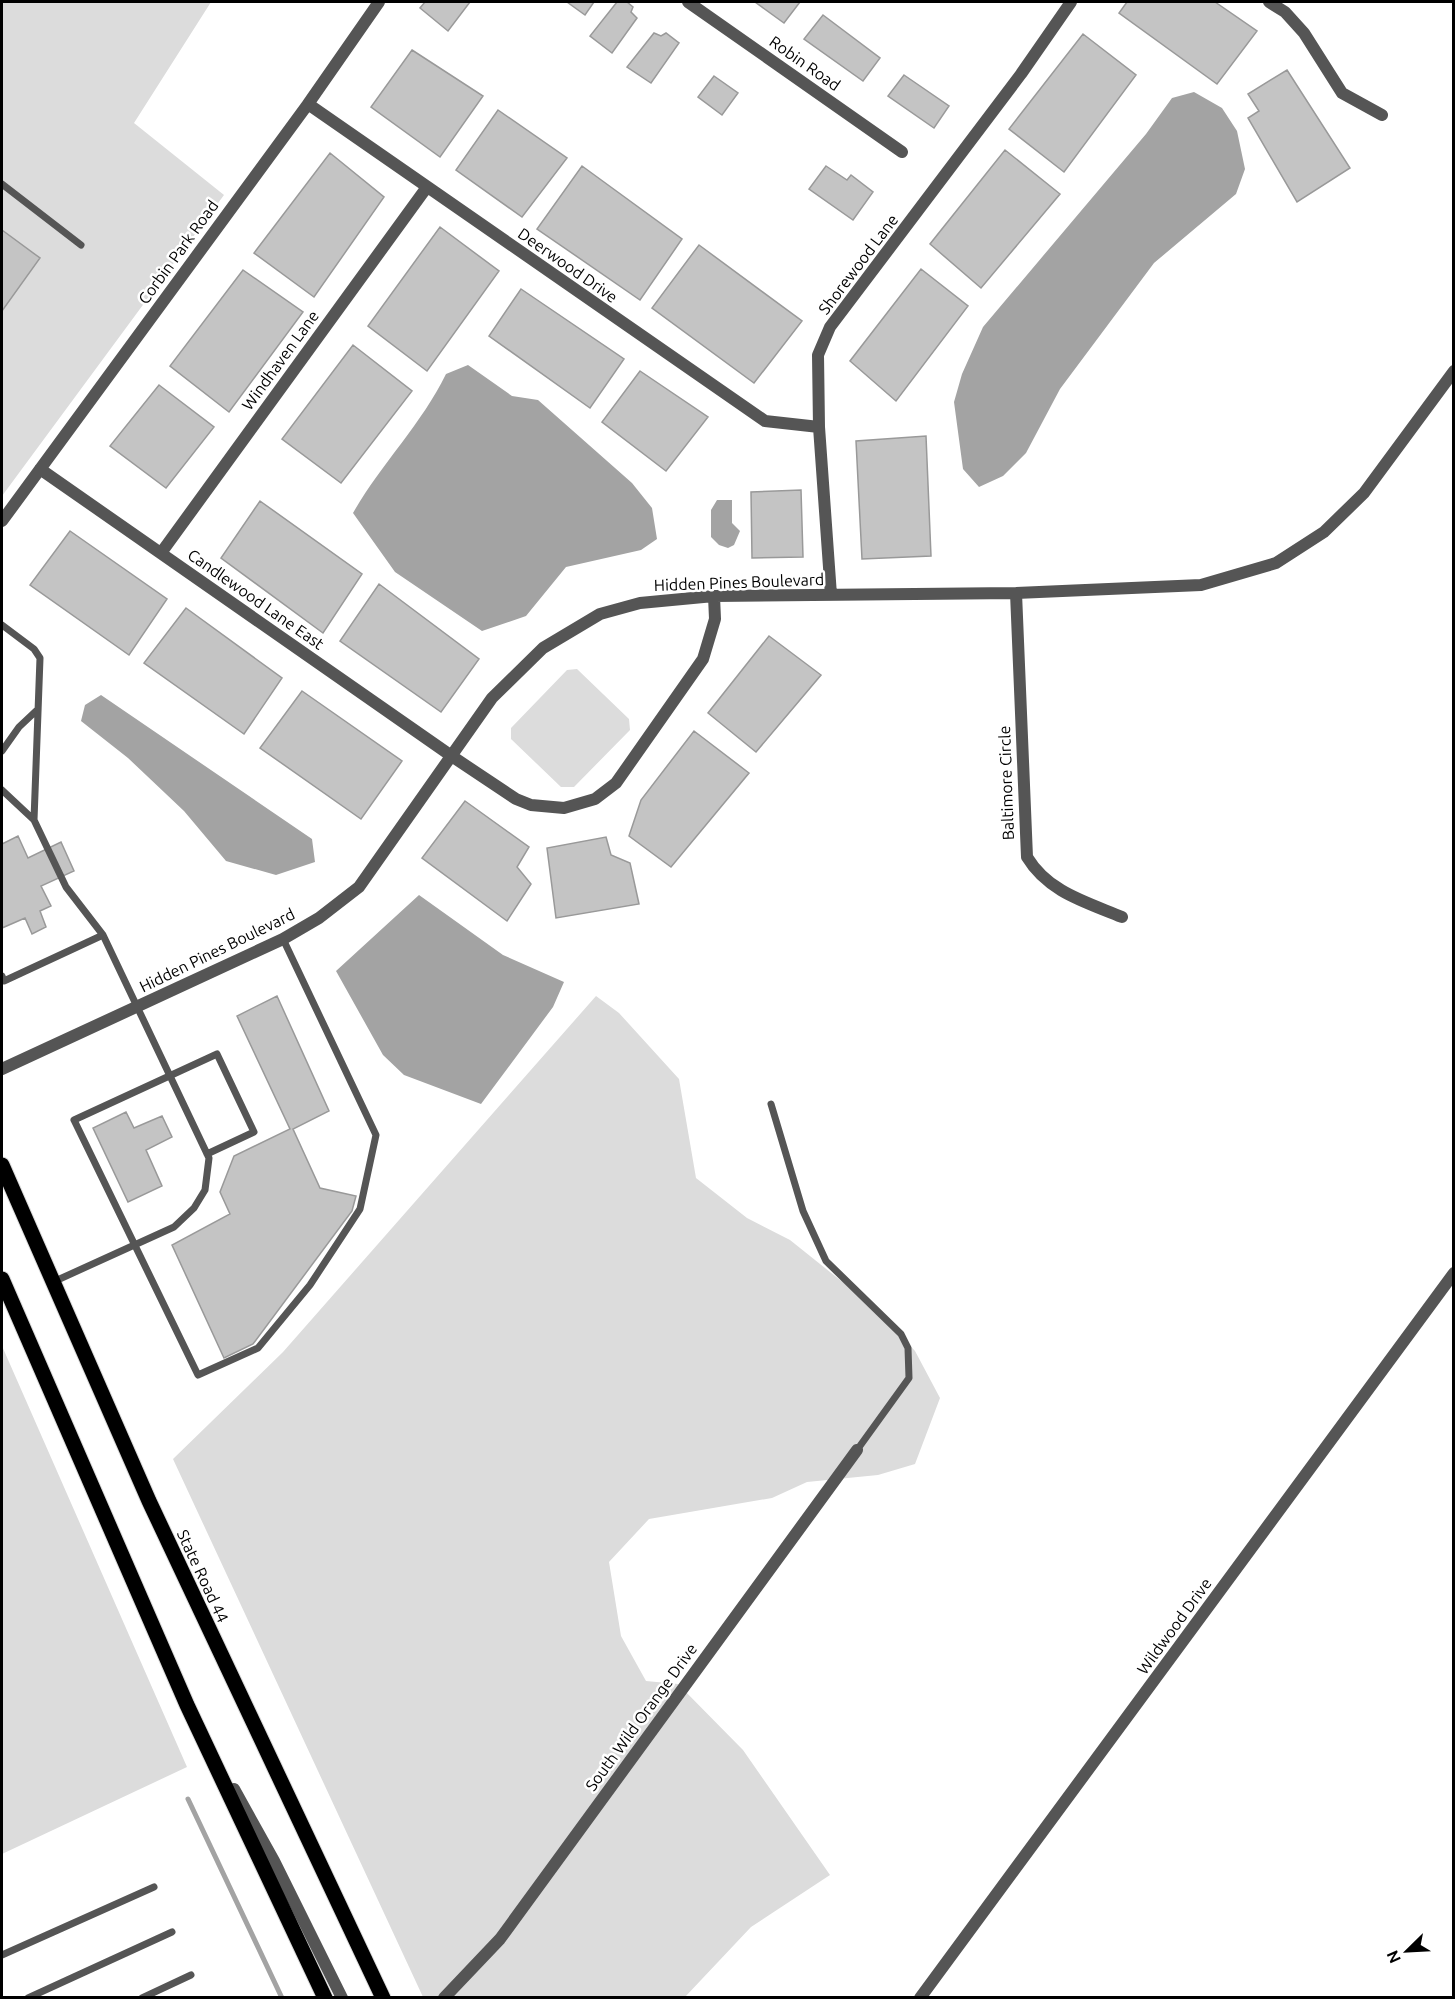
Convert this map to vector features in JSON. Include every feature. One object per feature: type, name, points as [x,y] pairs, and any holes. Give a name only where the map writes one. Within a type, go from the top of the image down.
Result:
[{"type":"main road","name":"State Road 44","points":[[2,1165],[224,1664],[383,1998]]},
{"type":"main road","points":[[2,1279],[195,1720],[325,1998]]},
{"type":"street","name":"Robin Road","points":[[688,2],[902,152]]},
{"type":"street","name":"Shorewood Lane","points":[[831,595],[819,427],[818,355],[830,327],[1021,74],[1071,2]]},
{"type":"street","points":[[1269,2],[1285,12],[1304,33],[1342,93],[1382,116]]},
{"type":"street","name":"Corbin Park Road","points":[[3,516],[308,104],[375,3]]},
{"type":"street","name":"Deerwood Drive","points":[[308,104],[765,421],[819,427]]},
{"type":"street","name":"Windhaven Lane","points":[[161,554],[427,186]]},
{"type":"street","name":"Hidden Pines Boulevard","points":[[2,1069],[283,939],[319,918],[359,887],[453,757],[492,698],[543,648],[600,614],[640,603],[714,596],[1016,593],[1201,585],[1275,563],[1324,532],[1364,493],[1454,371]]},
{"type":"street","name":"Candlewood Lane East","points":[[40,469],[453,757],[516,799],[531,805],[564,808],[595,799],[616,783],[703,659],[715,619],[714,596]]},
{"type":"street","name":"Baltimore Circle","points":[[1016,593],[1027,857],[1042,879],[1053,887],[1122,917]]},
{"type":"street","name":"Wildwood Drive","points":[[920,1998],[1454,1273]]},
{"type":"street","name":"South Wild Orange Drive","points":[[444,1998],[500,1939],[858,1450]]},
{"type":"street","points":[[195,1720],[274,1861],[342,1998]]},
{"type":"lane","points":[[2,184],[81,245]]},
{"type":"lane","points":[[2,625],[28,644],[40,658],[36,711],[39,740],[34,820]]},
{"type":"lane","points":[[2,751],[19,728],[36,711]]},
{"type":"lane","points":[[2,790],[34,820],[66,887],[103,935],[207,1154],[205,1190],[194,1208],[174,1227],[53,1282]]},
{"type":"lane","points":[[2,976],[4,981],[103,935]]},
{"type":"lane","points":[[207,1154],[254,1132],[217,1054],[74,1120],[198,1375],[258,1348],[310,1285],[360,1209],[376,1135],[283,939]]},
{"type":"lane","points":[[771,1104],[803,1211],[826,1261],[901,1334],[908,1348],[909,1378],[858,1450]]},
{"type":"lane","points":[[2,1955],[154,1887]]},
{"type":"lane","points":[[27,1998],[172,1932]]},
{"type":"lane","points":[[142,1998],[192,1975]]},
{"type":"shaded area","points":[[2,2],[211,2],[134,123],[224,195],[2,496]]},
{"type":"shaded area","points":[[1194,92],[1222,108],[1237,131],[1245,169],[1236,194],[1154,263],[1060,389],[1026,453],[1003,476],[979,487],[963,469],[954,402],[962,374],[983,327],[1146,134],[1172,98]]},
{"type":"shaded area","points":[[468,365],[512,396],[538,400],[632,483],[652,508],[657,539],[641,550],[566,567],[526,616],[482,631],[395,572],[353,513],[425,410],[446,374]]},
{"type":"shaded area","points":[[717,500],[732,500],[732,523],[740,531],[734,545],[728,548],[719,545],[711,537],[711,510]]},
{"type":"shaded area","points":[[577,669],[629,719],[630,730],[574,787],[561,787],[511,739],[511,728],[567,670]]},
{"type":"shaded area","points":[[101,695],[312,839],[315,862],[276,875],[226,861],[184,811],[128,758],[81,721],[85,705]]},
{"type":"shaded area","points":[[419,895],[503,955],[564,982],[553,1007],[481,1104],[404,1075],[383,1055],[336,971]]},
{"type":"shaded area","points":[[596,996],[619,1013],[679,1079],[696,1178],[747,1218],[790,1240],[880,1312],[915,1351],[940,1398],[915,1464],[878,1475],[807,1482],[772,1498],[649,1519],[609,1562],[621,1636],[646,1681],[678,1684],[743,1750],[830,1875],[751,1927],[685,1997],[423,1997],[173,1459],[283,1352]]},
{"type":"shaded area","points":[[2,1346],[187,1767],[2,1854]]},
{"type":"building","points":[[425,2],[470,2],[448,31],[420,8]]},
{"type":"building","points":[[567,2],[594,2],[585,15]]},
{"type":"building","points":[[617,2],[627,2],[633,7],[631,12],[637,18],[612,53],[590,36]]},
{"type":"building","points":[[755,2],[800,2],[784,23]]},
{"type":"building","points":[[1127,2],[1215,2],[1257,31],[1217,84],[1119,13]]},
{"type":"building","points":[[823,15],[880,58],[863,81],[804,39]]},
{"type":"building","points":[[654,33],[661,36],[666,33],[679,43],[651,83],[627,67]]},
{"type":"building","points":[[1083,34],[1136,75],[1064,172],[1009,129]]},
{"type":"building","points":[[412,50],[483,96],[440,157],[371,107]]},
{"type":"building","points":[[1287,70],[1350,168],[1297,202],[1248,118],[1259,111],[1248,94]]},
{"type":"building","points":[[904,75],[949,106],[934,128],[888,96]]},
{"type":"building","points":[[714,76],[738,93],[722,115],[698,97]]},
{"type":"building","points":[[498,110],[567,158],[522,217],[456,170]]},
{"type":"building","points":[[1005,150],[1060,194],[981,288],[930,244]]},
{"type":"building","points":[[330,153],[384,197],[314,297],[254,253]]},
{"type":"building","points":[[582,166],[682,239],[640,300],[537,229]]},
{"type":"building","points":[[826,166],[847,180],[851,175],[873,192],[853,220],[809,189]]},
{"type":"building","points":[[440,227],[499,271],[427,371],[368,326]]},
{"type":"building","points":[[2,230],[40,258],[2,311]]},
{"type":"building","points":[[699,245],[802,321],[754,383],[652,308]]},
{"type":"building","points":[[921,269],[968,306],[896,401],[850,361]]},
{"type":"building","points":[[243,270],[303,312],[229,412],[170,366]]},
{"type":"building","points":[[521,289],[624,359],[590,408],[489,336]]},
{"type":"building","points":[[353,345],[412,391],[341,483],[282,439]]},
{"type":"building","points":[[640,371],[708,417],[666,471],[602,422]]},
{"type":"building","points":[[159,385],[214,427],[166,488],[110,446]]},
{"type":"building","points":[[926,436],[931,556],[862,559],[856,441]]},
{"type":"building","points":[[801,490],[803,557],[752,558],[751,492]]},
{"type":"building","points":[[260,501],[362,574],[323,633],[221,558]]},
{"type":"building","points":[[70,531],[167,599],[129,655],[30,585]]},
{"type":"building","points":[[379,584],[479,659],[441,712],[340,641]]},
{"type":"building","points":[[186,608],[282,678],[244,734],[144,663]]},
{"type":"building","points":[[769,636],[821,675],[756,752],[708,713]]},
{"type":"building","points":[[302,691],[402,761],[361,819],[260,748]]},
{"type":"building","points":[[694,731],[749,773],[671,867],[629,836],[641,800]]},
{"type":"building","points":[[465,801],[529,847],[517,867],[531,884],[507,921],[422,858]]},
{"type":"building","points":[[18,836],[28,858],[61,842],[74,871],[41,886],[51,906],[40,911],[46,927],[32,934],[25,918],[2,928],[2,844]]},
{"type":"building","points":[[606,837],[611,855],[630,863],[639,904],[556,918],[547,848]]},
{"type":"building","points":[[277,996],[329,1111],[293,1129],[320,1188],[356,1196],[352,1211],[253,1344],[224,1358],[172,1245],[230,1214],[220,1192],[234,1156],[290,1129],[237,1016]]},
{"type":"building","points":[[126,1112],[134,1128],[162,1116],[172,1137],[146,1150],[162,1186],[128,1202],[93,1128]]},
{"type":"waterway","points":[[188,1799],[282,1998]]}]
